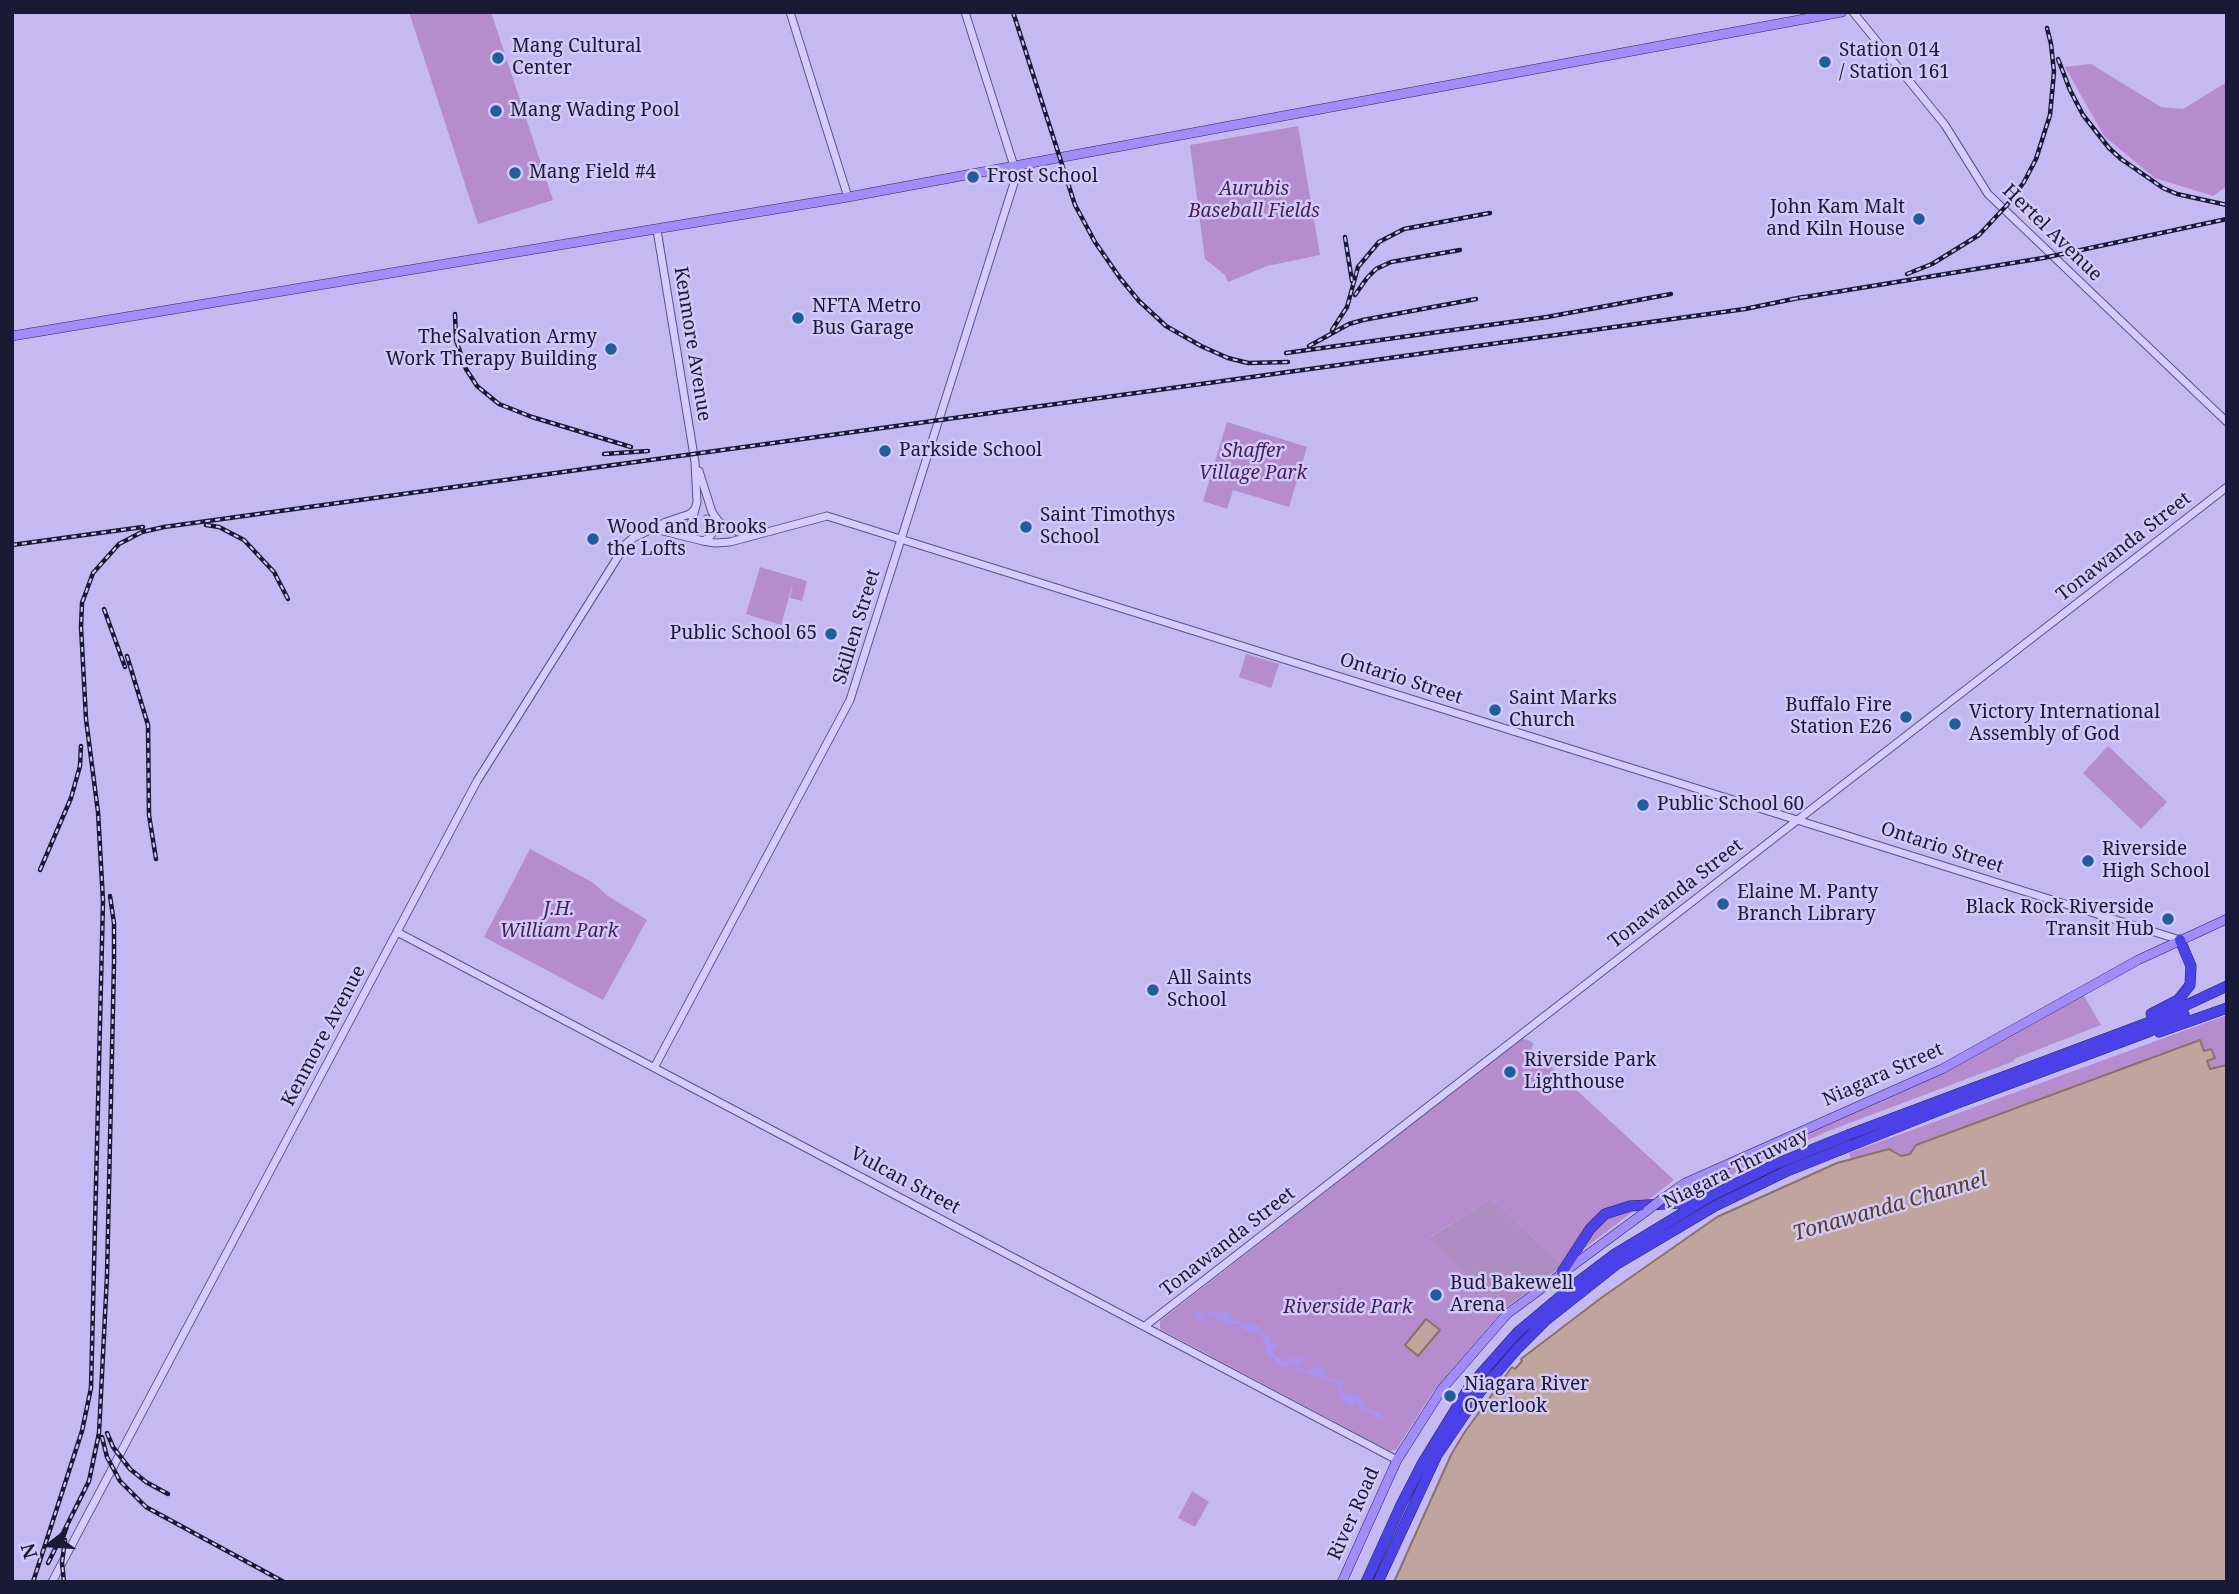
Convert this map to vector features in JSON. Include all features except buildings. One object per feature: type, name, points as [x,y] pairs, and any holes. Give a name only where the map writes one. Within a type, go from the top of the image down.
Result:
[{"type":"highway","points":[[2069,1052],[2181,998],[2190,985],[2192,974],[2180,940]]},
{"type":"highway","name":"Niagara Thruway","points":[[1366,1582],[1401,1505],[1470,1386],[1518,1332],[1574,1284],[1615,1254],[1711,1196],[1828,1143],[2150,1021],[2227,986]]},
{"type":"highway","name":"Niagara Thruway","points":[[1378,1582],[1433,1463],[1480,1392],[1545,1321],[1617,1264],[1715,1206],[1785,1172],[1963,1101],[2148,1032],[2227,993]]},
{"type":"highway","points":[[2148,1032],[2156,1033],[2227,1008]]},
{"type":"highway","points":[[1562,1272],[1590,1229],[1605,1214],[1630,1206],[1682,1203],[1711,1196]]},
{"type":"main road","points":[[12,337],[848,197],[1842,12]]},
{"type":"main road","name":"Niagara Street","points":[[1397,1460],[1442,1389],[1501,1319],[1685,1183],[1942,1069],[2138,960],[2227,919]]},
{"type":"main road","name":"River Road","points":[[1342,1582],[1397,1460]]},
{"type":"street","points":[[790,12],[848,197]]},
{"type":"street","points":[[965,12],[1014,166]]},
{"type":"street","name":"Hertel Avenue","points":[[1853,12],[1945,125],[1988,194],[2227,422]]},
{"type":"street","name":"Skillen Street","points":[[655,1066],[850,700],[1009,201],[1015,177],[1014,166]]},
{"type":"street","name":"Kenmore Avenue","points":[[657,230],[703,518]]},
{"type":"street","name":"Kenmore Avenue","points":[[695,462],[697,491],[703,518]]},
{"type":"street","name":"Tonawanda Street","points":[[1144,1326],[2227,487]]},
{"type":"street","name":"Ontario Street","points":[[699,540],[730,542],[827,516],[2180,940]]},
{"type":"street","points":[[699,540],[691,532],[703,518]]},
{"type":"street","points":[[655,529],[699,540],[709,538],[703,518]]},
{"type":"street","name":"Ontario Street","points":[[703,518],[738,533],[772,531]]},
{"type":"street","name":"Kenmore Avenue","points":[[52,1582],[477,781],[626,544],[666,522],[703,518]]},
{"type":"street","name":"Vulcan Street","points":[[397,932],[1397,1460]]},
{"type":"green space","points":[[409,12],[491,12],[553,200],[478,224]]},
{"type":"green space","points":[[2091,64],[2161,107],[2183,109],[2227,82],[2227,186],[2213,196],[2155,178],[2104,136],[2065,67]]},
{"type":"green space","name":"Aurubis Baseball Fields","points":[[1298,126],[1320,255],[1267,266],[1228,282],[1225,275],[1205,259],[1190,145]]},
{"type":"green space","name":"Shaffer Village Park","points":[[1227,422],[1307,447],[1289,507],[1233,490],[1227,509],[1203,501]]},
{"type":"green space","points":[[760,567],[807,581],[802,601],[790,598],[793,583],[781,625],[746,614]]},
{"type":"green space","points":[[1246,654],[1279,664],[1271,688],[1239,677]]},
{"type":"green space","points":[[2108,746],[2167,802],[2141,829],[2083,773]]},
{"type":"green space","name":"J.H. William Park","points":[[530,849],[592,882],[608,896],[647,920],[603,1000],[484,937]]},
{"type":"green space","points":[[2083,994],[2101,1025],[1826,1132],[1694,1192],[1671,1198],[1688,1186],[1821,1126]]},
{"type":"green space","points":[[2227,1015],[2227,1064],[2210,1069],[2199,1040],[1916,1144],[1910,1153],[1901,1156],[1889,1149],[1851,1159],[1849,1153]]},
{"type":"green space","name":"Riverside Park","points":[[1522,1038],[1534,1044],[1531,1048],[1674,1180],[1563,1265],[1491,1198],[1429,1238],[1504,1309],[1433,1392],[1396,1450],[1390,1451],[1160,1329],[1160,1321]]},
{"type":"green space","points":[[1192,1491],[1209,1502],[1195,1527],[1178,1518]]},
{"type":"sand","points":[[1200,1310],[1205,1316],[1211,1311],[1217,1313],[1227,1310],[1234,1319],[1258,1325],[1265,1336],[1271,1337],[1270,1343],[1278,1344],[1273,1353],[1284,1362],[1291,1358],[1306,1358],[1307,1360],[1297,1364],[1305,1372],[1322,1366],[1328,1379],[1344,1381],[1341,1388],[1344,1397],[1347,1393],[1360,1396],[1366,1409],[1379,1411],[1385,1420],[1358,1409],[1356,1398],[1353,1407],[1350,1406],[1341,1398],[1336,1383],[1301,1372],[1292,1363],[1284,1367],[1277,1365],[1274,1357],[1270,1359],[1265,1353],[1266,1348],[1260,1332],[1251,1334],[1237,1324],[1227,1325],[1211,1316],[1204,1320],[1196,1319],[1195,1315]]},
{"type":"shaded area","points":[[1491,1198],[1563,1265],[1504,1309],[1428,1239]]},
{"type":"water","name":"Tonawanda Channel","points":[[2200,1040],[2204,1051],[2211,1049],[2215,1058],[2207,1061],[2210,1069],[2227,1065],[2227,1582],[1394,1582],[1451,1455],[1512,1367],[1515,1369],[1521,1359],[1601,1298],[1717,1217],[1837,1163],[1889,1149],[1901,1156],[1910,1154],[1916,1145]]},
{"type":"water","points":[[1426,1319],[1440,1330],[1418,1356],[1405,1345]]},
{"type":"railway","points":[[1013,12],[1075,205],[1095,242],[1120,278],[1139,301],[1166,326],[1201,346],[1228,358],[1248,363],[1288,362]]},
{"type":"railway","points":[[1907,274],[1932,264],[1979,235],[2024,182],[2036,159],[2050,115],[2054,72],[2047,28]]},
{"type":"railway","points":[[2058,59],[2083,115],[2121,159],[2163,188],[2177,194],[2227,205]]},
{"type":"railway","points":[[1332,330],[1347,307],[1358,267],[1379,242],[1404,229],[1490,213]]},
{"type":"railway","points":[[1793,299],[2043,258],[2227,219]]},
{"type":"railway","points":[[1345,237],[1352,281]]},
{"type":"railway","points":[[1355,295],[1376,269],[1391,262],[1460,250]]},
{"type":"railway","points":[[1286,353],[1547,317],[1671,294]]},
{"type":"railway","points":[[33,1582],[82,1431],[91,1388],[103,901],[98,812],[86,719],[81,627],[82,603],[93,573],[119,544],[142,532],[164,527],[1745,309],[1803,297]]},
{"type":"railway","points":[[1309,346],[1349,324],[1363,320],[1476,299]]},
{"type":"railway","points":[[455,314],[456,340],[466,369],[477,386],[499,404],[532,417],[631,447]]},
{"type":"railway","points":[[604,454],[648,451]]},
{"type":"railway","points":[[206,525],[219,527],[244,540],[274,572],[288,599]]},
{"type":"railway","points":[[12,545],[143,527]]},
{"type":"railway","points":[[104,609],[125,667]]},
{"type":"railway","points":[[127,656],[148,725],[149,815],[156,859]]},
{"type":"railway","points":[[40,870],[71,798],[80,766],[81,746]]},
{"type":"railway","points":[[48,1563],[89,1481],[99,1433],[107,1276],[114,962],[114,923],[110,896]]},
{"type":"railway","points":[[107,1433],[113,1447],[130,1469],[168,1494]]},
{"type":"railway","points":[[102,1437],[107,1457],[120,1481],[146,1507],[284,1582]]},
{"type":"railway","points":[[64,1582],[62,1563],[65,1540]]},
{"type":"place","name":"Mang Cultural Center","points":[[498,58]]},
{"type":"place","name":"Station 014 / Station 161","points":[[1825,62]]},
{"type":"place","name":"Mang Wading Pool","points":[[496,111]]},
{"type":"place","name":"Mang Field #4","points":[[515,173]]},
{"type":"place","name":"Frost School","points":[[973,177]]},
{"type":"place","name":"John Kam Malt and Kiln House","points":[[1919,219]]},
{"type":"place","name":"NFTA Metro Bus Garage","points":[[798,318]]},
{"type":"place","name":"The Salvation Army Work Therapy Building","points":[[611,349]]},
{"type":"place","name":"Parkside School","points":[[885,451]]},
{"type":"place","name":"Saint Timothys School","points":[[1026,527]]},
{"type":"place","name":"Wood and Brooks the Lofts","points":[[593,539]]},
{"type":"place","name":"Public School 65","points":[[831,634]]},
{"type":"place","name":"Saint Marks Church","points":[[1495,710]]},
{"type":"place","name":"Buffalo Fire Station E26","points":[[1906,717]]},
{"type":"place","name":"Victory International Assembly of God","points":[[1955,724]]},
{"type":"place","name":"Public School 60","points":[[1643,805]]},
{"type":"place","name":"Riverside High School","points":[[2088,861]]},
{"type":"place","name":"Elaine M. Panty Branch Library","points":[[1723,904]]},
{"type":"place","name":"Black Rock Riverside Transit Hub","points":[[2168,919]]},
{"type":"place","name":"All Saints School","points":[[1153,990]]},
{"type":"place","name":"Riverside Park Lighthouse","points":[[1510,1072]]},
{"type":"place","name":"Bud Bakewell Arena","points":[[1436,1295]]},
{"type":"place","name":"Niagara River Overlook","points":[[1450,1396]]}]
